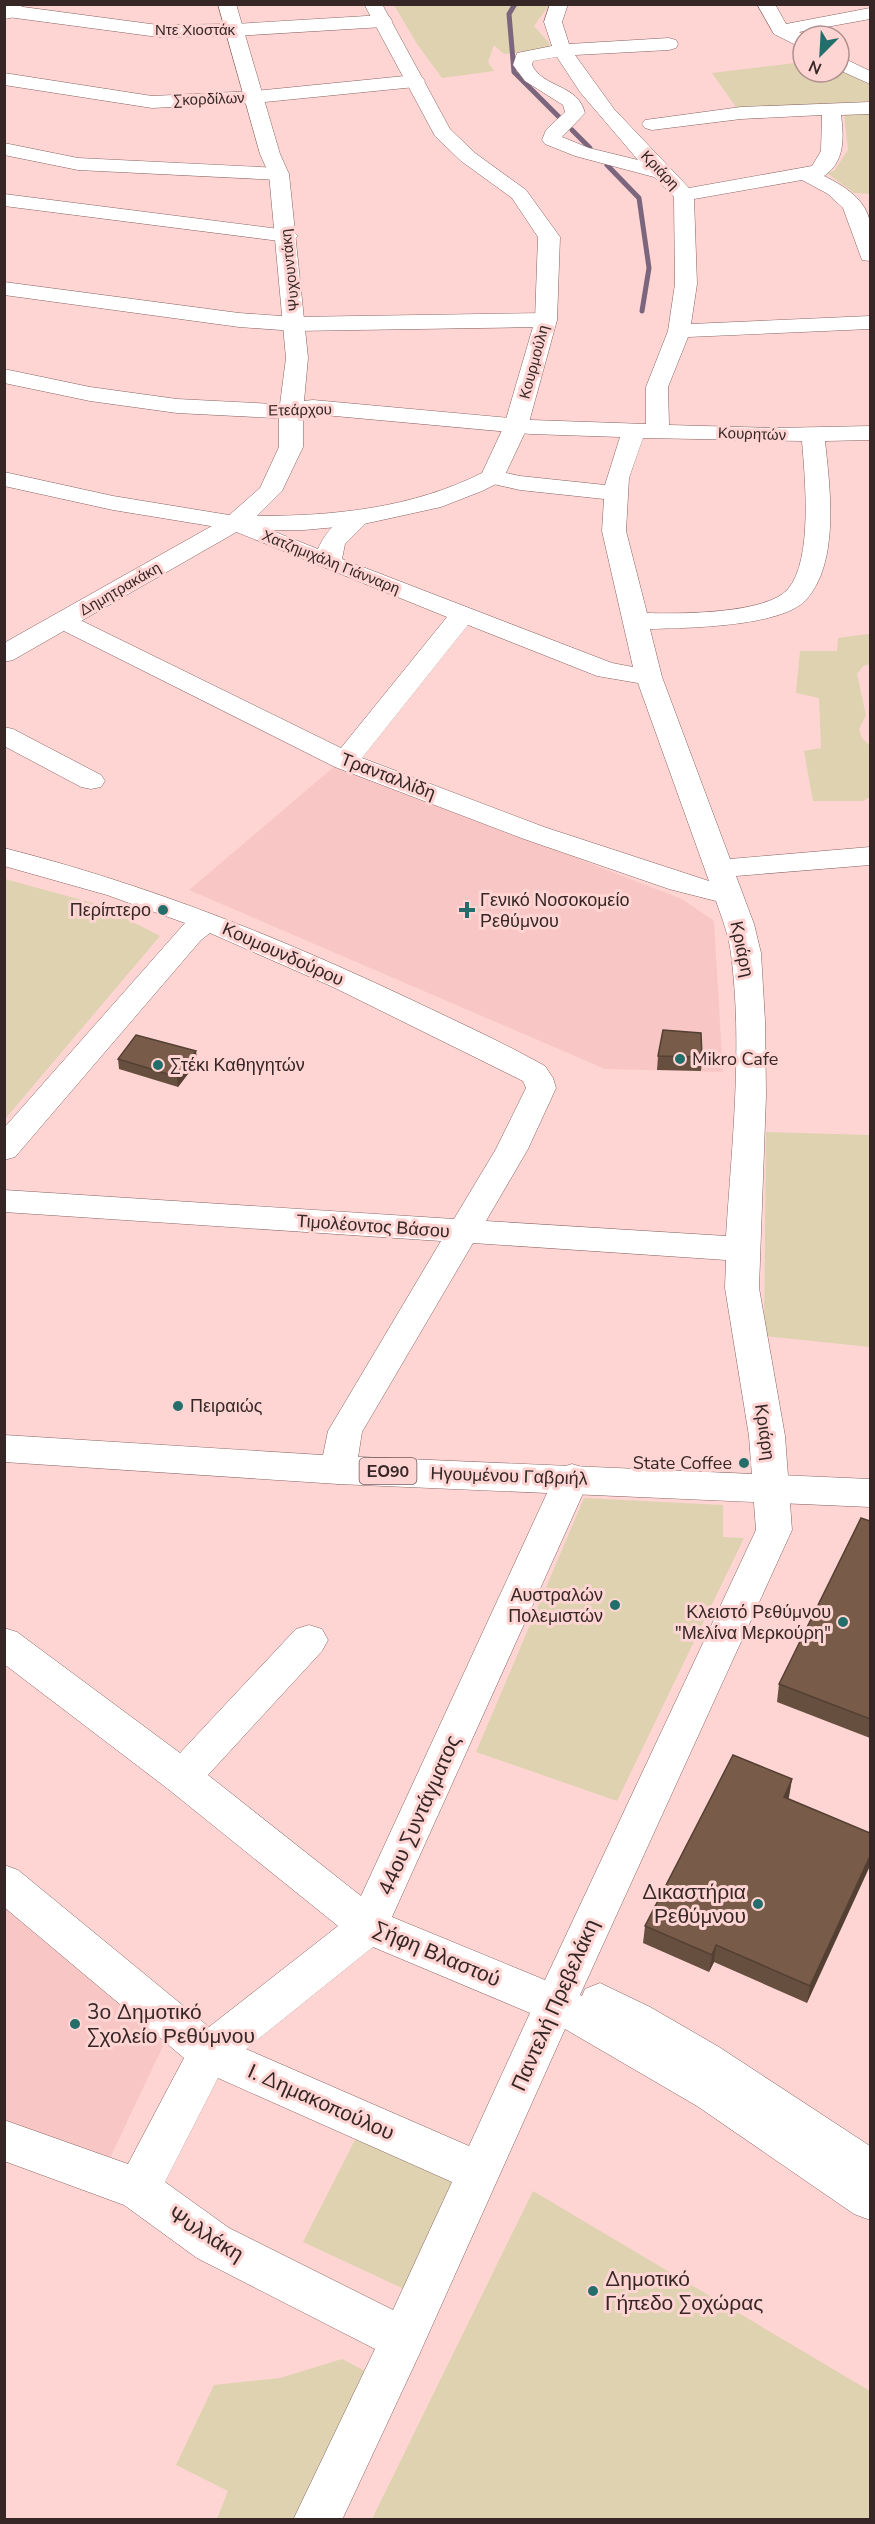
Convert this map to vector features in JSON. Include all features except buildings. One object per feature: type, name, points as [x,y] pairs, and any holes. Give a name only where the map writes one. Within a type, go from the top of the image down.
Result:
[{"type":"street","name":"Ψυχουντάκη","points":[[227,4],[270,154],[279,174],[297,358],[291,412],[291,447],[270,491],[235,523]]},
{"type":"street","name":"Κριάρη","points":[[559,4],[553,21],[563,50],[601,107],[659,172],[684,195],[686,284],[679,331],[657,387],[658,431]]},
{"type":"street","points":[[766,4],[772,20],[781,30],[791,35]]},
{"type":"street","name":"Ντε Χιοστάκ","points":[[9,10],[158,31],[235,30],[378,13]]},
{"type":"street","name":"Κουρμούλη","points":[[378,13],[442,132],[468,157],[519,194],[549,237],[546,320],[516,426],[492,477]]},
{"type":"street","points":[[781,30],[870,14]]},
{"type":"street","points":[[659,172],[582,152],[552,140],[553,134],[575,113],[572,103],[555,88],[531,78],[522,65],[522,60],[524,57],[563,50],[669,44]]},
{"type":"street","points":[[851,68],[870,78]]},
{"type":"street","name":"Σκορδίλων","points":[[4,80],[152,102],[255,97],[415,81]]},
{"type":"street","points":[[652,124],[730,114],[870,108]]},
{"type":"street","points":[[684,195],[807,175],[819,171],[827,165],[834,143],[831,132],[831,109]]},
{"type":"street","points":[[4,149],[78,164],[279,174]]},
{"type":"street","points":[[807,175],[832,188],[853,204],[859,215],[870,255]]},
{"type":"street","points":[[9,205],[286,236]]},
{"type":"street","points":[[4,288],[239,320],[295,324],[546,320]]},
{"type":"street","points":[[679,331],[870,323]]},
{"type":"street","name":"Ετεάρχου","points":[[4,376],[106,397],[184,408],[291,412],[313,407],[516,426],[634,431]]},
{"type":"street","name":"Κριάρη","points":[[634,431],[617,478],[616,493],[598,520],[634,621],[649,677],[744,941],[750,985],[750,1095],[742,1288],[772,1486]]},
{"type":"street","name":"Κουρητών","points":[[634,431],[870,433]]},
{"type":"street","points":[[634,621],[708,620],[766,609],[784,604],[795,597],[810,569],[816,531],[813,434]]},
{"type":"street","points":[[235,523],[304,523],[359,518],[432,502],[492,477],[520,483],[616,493]]},
{"type":"street","name":"Χατζημιχάλη Γιάνναρη","points":[[4,479],[113,503],[235,523],[330,563],[606,670],[649,677]]},
{"type":"street","points":[[520,483],[570,501],[598,520]]},
{"type":"street","points":[[330,563],[329,549],[359,518]]},
{"type":"street","name":"Δημητρακάκη","points":[[4,654],[235,523]]},
{"type":"street","points":[[345,761],[463,614]]},
{"type":"street","name":"Τρανταλλίδη","points":[[63,621],[345,761],[545,836],[679,883],[723,882],[870,856]]},
{"type":"street","points":[[4,735],[91,780]]},
{"type":"street","name":"Κουμουνδούρου","points":[[4,857],[117,889],[207,921],[344,980],[534,1073],[541,1088],[512,1149],[462,1232]]},
{"type":"street","points":[[4,1149],[191,933],[207,921]]},
{"type":"street","name":"Τιμολέοντος Βάσου","points":[[4,1201],[462,1232],[742,1248]]},
{"type":"street","points":[[338,1470],[345,1431],[462,1232]]},
{"type":"street","name":"Ηγουμένου Γαβριήλ","points":[[4,1448],[338,1470],[772,1486],[870,1492]]},
{"type":"street","name":"44ου Συντάγματος","points":[[138,2189],[209,2053],[368,1926],[572,1478]]},
{"type":"street","name":"Παντελή Πρεβελάκη","points":[[317,2520],[403,2339],[559,1994],[772,1537],[772,1486]]},
{"type":"street","points":[[182,1777],[309,1640]]},
{"type":"street","name":"Σήφη Βλαστού","points":[[9,1653],[182,1777],[368,1926],[646,2025],[725,2073],[870,2171]]},
{"type":"street","name":"Ι. Δημακοπούλου","points":[[4,1882],[209,2053],[479,2172]]},
{"type":"street","name":"Σήφη Βλαστού","points":[[559,1994],[599,2025],[712,2092],[870,2199]]},
{"type":"street","name":"Ψυλλάκη","points":[[4,2140],[138,2189],[213,2243],[403,2339]]},
{"type":"shaded area","points":[[394,5],[549,5],[534,26],[549,43],[550,48],[504,54],[494,45],[488,62],[494,71],[442,78],[417,44]]},
{"type":"shaded area","points":[[791,63],[791,84],[851,84],[851,75],[870,85],[870,101],[738,110],[712,73]]},
{"type":"shaded area","points":[[870,112],[870,194],[854,193],[827,173],[834,171],[848,150],[844,114]]},
{"type":"shaded area","points":[[870,635],[870,664],[863,666],[857,674],[866,715],[859,729],[862,738],[870,746],[870,797],[863,801],[813,801],[804,751],[821,748],[819,698],[796,693],[800,651],[837,651],[838,638]]},
{"type":"shaded area","name":"Γενικό Νοσοκομείο Ρεθύμνου","points":[[336,765],[682,899],[714,921],[723,1072],[605,1069],[189,890]]},
{"type":"shaded area","points":[[5,879],[100,905],[160,936],[5,1119]]},
{"type":"shaded area","points":[[766,1132],[870,1135],[870,1347],[764,1336]]},
{"type":"shaded area","points":[[584,1498],[723,1505],[723,1537],[744,1538],[617,1801],[476,1752]]},
{"type":"shaded area","name":"3ο Δημοτικό Σχολείο Ρεθύμνου","points":[[4,1898],[125,2004],[164,2044],[109,2160],[5,2122]]},
{"type":"shaded area","points":[[356,2138],[455,2182],[404,2289],[303,2242]]},
{"type":"shaded area","name":"Δημοτικό Γήπεδο Σοχώρας","points":[[533,2191],[870,2391],[870,2519],[372,2519]]},
{"type":"shaded area","points":[[342,2359],[373,2375],[300,2519],[217,2519],[228,2491],[176,2465],[214,2385],[280,2378]]},
{"type":"waterway","points":[[515,4],[509,14],[514,72],[559,117]]},
{"type":"waterway","points":[[572,130],[590,148]]},
{"type":"waterway","points":[[607,165],[639,198],[649,268],[642,311]]},
{"type":"place","name":"Περίπτερο","points":[[163,910]]},
{"type":"place","name":"Γενικό Νοσοκομείο Ρεθύμνου","points":[[467,910]]},
{"type":"place","name":"Mikro Cafe","points":[[680,1059]]},
{"type":"place","name":"Στέκι Καθηγητών","points":[[158,1065]]},
{"type":"place","name":"Πειραιώς","points":[[178,1406]]},
{"type":"place","name":"State Coffee","points":[[744,1463]]},
{"type":"place","name":"Αυστραλών Πολεμιστών","points":[[615,1605]]},
{"type":"place","name":"Κλειστό Ρεθύμνου \"Μελίνα Μερκούρη\"","points":[[843,1622]]},
{"type":"place","name":"Δικαστήρια Ρεθύμνου","points":[[758,1904]]},
{"type":"place","name":"3ο Δημοτικό Σχολείο Ρεθύμνου","points":[[75,2024]]},
{"type":"place","name":"Δημοτικό Γήπεδο Σοχώρας","points":[[593,2291]]}]
